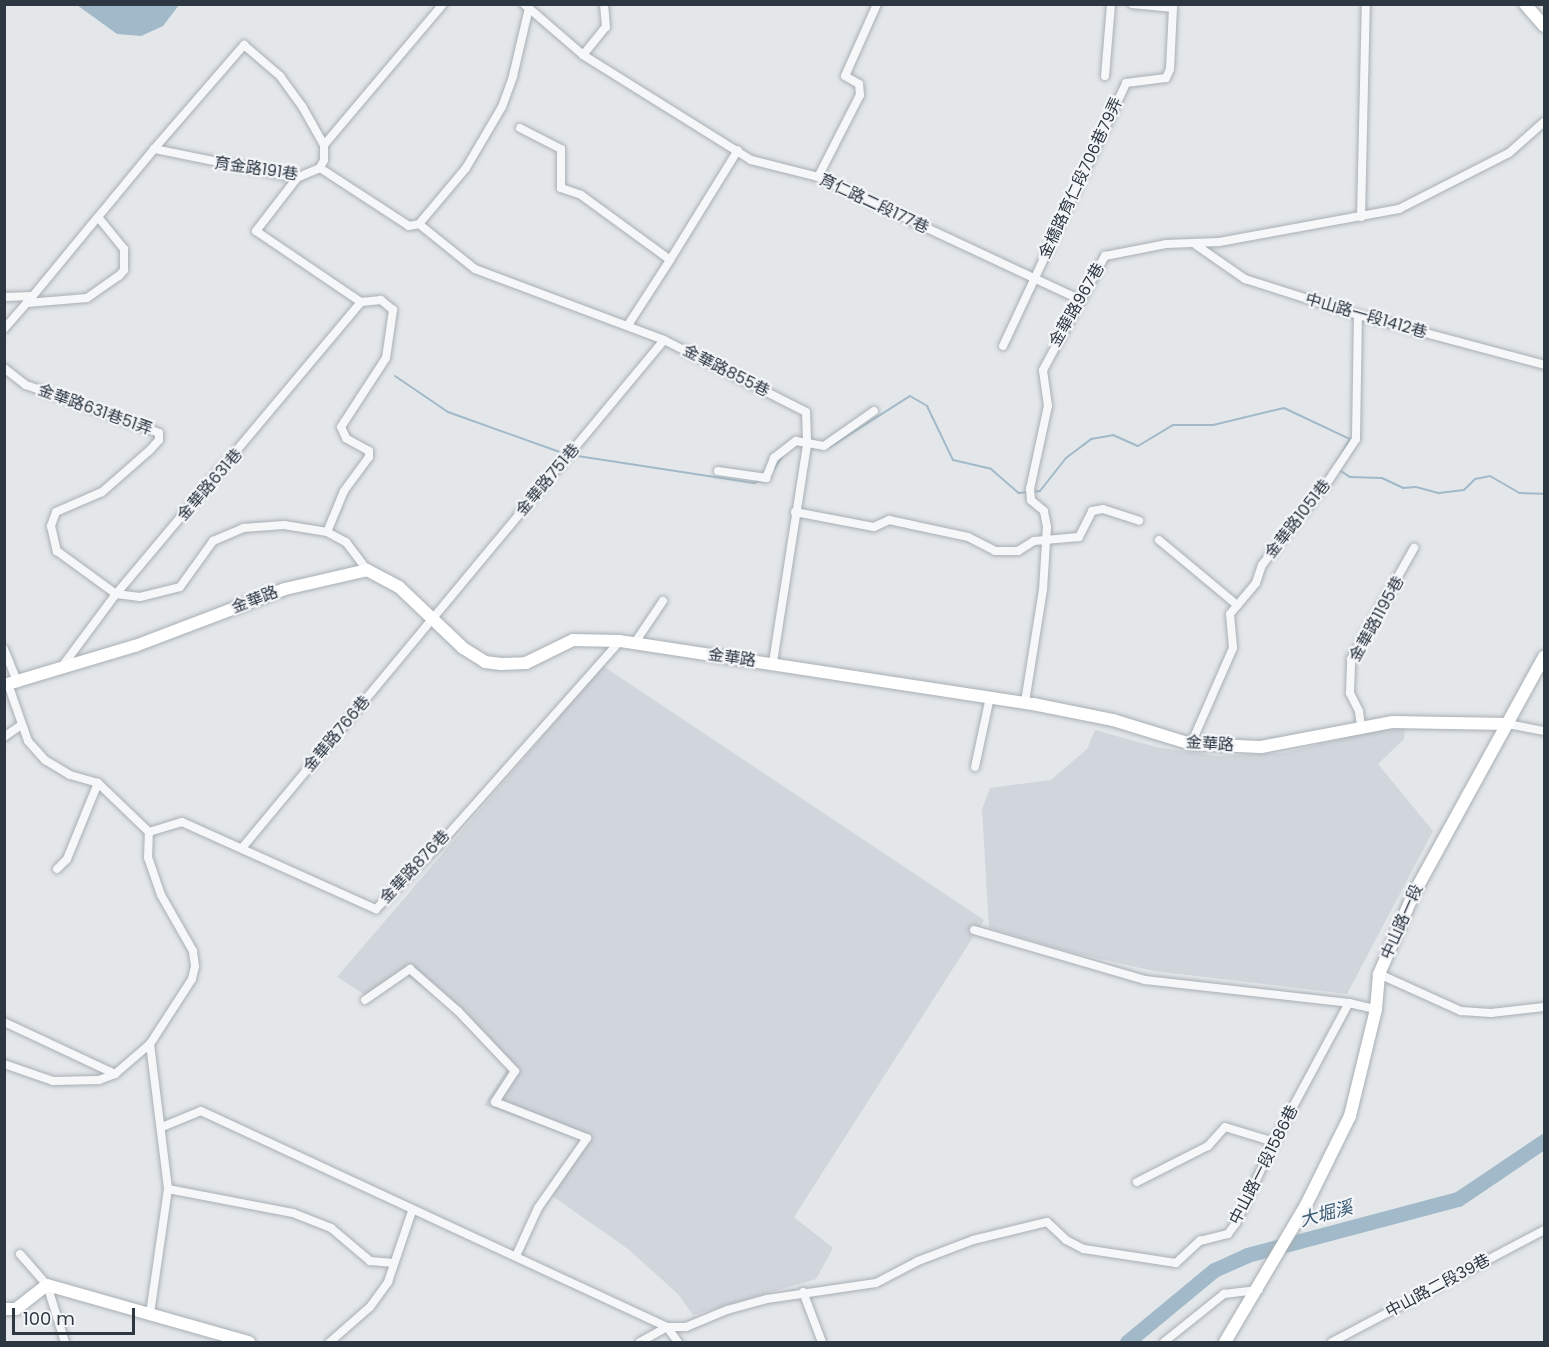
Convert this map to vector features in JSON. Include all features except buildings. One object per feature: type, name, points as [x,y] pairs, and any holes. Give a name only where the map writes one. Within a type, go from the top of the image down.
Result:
[{"type":"street","points":[[4,329],[244,45],[280,76],[324,145],[443,4]]},
{"type":"street","points":[[583,55],[606,27],[604,4]]},
{"type":"street","points":[[818,177],[860,95],[859,84],[845,76],[877,4]]},
{"type":"street","points":[[1105,76],[1111,4]]},
{"type":"street","name":"金橋路育仁段706巷79弄","points":[[1003,346],[1126,83],[1166,78],[1170,69],[1173,9],[1132,4]]},
{"type":"street","points":[[1361,217],[1366,4]]},
{"type":"street","points":[[1525,4],[1545,26]]},
{"type":"street","points":[[320,168],[409,226],[419,224],[466,168],[502,107],[526,6]]},
{"type":"street","name":"育仁路二段177巷","points":[[526,6],[583,55],[751,160],[818,177],[1080,300]]},
{"type":"street","name":"金華路967巷","points":[[1025,702],[1042,590],[1045,539],[1044,511],[1031,500],[1030,489],[1048,406],[1043,370],[1105,256],[1166,244],[1196,245],[1399,209],[1464,179],[1509,153],[1545,122]]},
{"type":"street","points":[[520,128],[561,149],[561,188],[582,195],[670,260]]},
{"type":"street","name":"育金路191巷","points":[[154,149],[297,177],[320,168],[324,160],[324,145]]},
{"type":"street","points":[[628,325],[738,150]]},
{"type":"street","points":[[297,177],[256,231],[361,302],[381,300],[393,310],[386,358],[341,427],[346,438],[369,451],[369,457],[344,491],[327,532]]},
{"type":"street","points":[[27,303],[87,298],[119,276],[125,262],[124,249],[98,217]]},
{"type":"street","name":"金華路855巷","points":[[419,224],[475,269],[664,340],[806,412],[806,446],[773,663]]},
{"type":"street","name":"中山路一段1412巷","points":[[1196,245],[1245,279],[1358,315],[1545,365]]},
{"type":"street","points":[[4,297],[32,296]]},
{"type":"street","name":"金華路631巷","points":[[60,669],[116,594],[361,302]]},
{"type":"street","name":"金華路1051巷","points":[[1191,744],[1233,648],[1228,623],[1237,605],[1256,583],[1262,565],[1329,480],[1356,439],[1358,315]]},
{"type":"street","name":"金華路751巷","points":[[432,620],[664,340]]},
{"type":"street","name":"金華路631巷51弄","points":[[4,368],[26,385],[159,433],[159,440],[150,450],[110,485],[85,502],[56,512],[51,526],[57,551],[116,594]]},
{"type":"street","points":[[718,471],[766,478],[774,458],[796,441],[806,446],[824,446],[874,411]]},
{"type":"street","points":[[795,512],[873,527],[889,520],[968,537],[995,551],[1018,550],[1045,539],[1079,537],[1092,511],[1103,509],[1139,521]]},
{"type":"street","points":[[116,594],[140,597],[180,586],[213,541],[243,528],[284,525],[327,532],[346,542],[367,570]]},
{"type":"street","points":[[1159,540],[1237,605]]},
{"type":"street","name":"金華路1195巷","points":[[1361,726],[1359,711],[1350,693],[1351,659],[1414,548]]},
{"type":"street","name":"金華路","points":[[10,684],[135,646],[285,589],[367,570],[399,587],[463,648],[485,662],[526,663],[573,640],[620,641],[1025,702],[1113,720],[1191,744],[1261,747],[1361,726],[1392,722],[1508,724]]},
{"type":"street","points":[[634,644],[663,601]]},
{"type":"street","name":"金華路766巷","points":[[242,848],[432,620]]},
{"type":"street","name":"金華路876巷","points":[[149,832],[182,822],[376,909],[438,846],[620,641]]},
{"type":"street","points":[[4,649],[21,725],[45,760],[70,775],[98,783],[149,832],[148,858],[161,896],[194,951],[195,966],[192,979],[150,1044],[115,1074],[99,1080],[53,1081],[4,1064]]},
{"type":"street","name":"中山路一段","points":[[1225,1342],[1259,1290],[1350,1116],[1376,1009],[1379,974],[1413,895],[1545,657]]},
{"type":"street","points":[[975,767],[990,697]]},
{"type":"street","points":[[1508,724],[1545,731]]},
{"type":"street","points":[[4,738],[21,725]]},
{"type":"street","points":[[57,869],[67,859],[98,783]]},
{"type":"street","points":[[974,930],[1145,980],[1349,1003],[1376,1009]]},
{"type":"street","points":[[365,1000],[410,969],[458,1011],[515,1071],[495,1102],[587,1138],[538,1208],[516,1256]]},
{"type":"street","points":[[1379,974],[1461,1011],[1491,1013],[1545,1007]]},
{"type":"street","name":"中山路一段1586巷","points":[[803,1292],[876,1283],[918,1261],[973,1240],[1047,1222],[1066,1240],[1084,1249],[1176,1263],[1200,1241],[1228,1234],[1274,1142],[1349,1003]]},
{"type":"street","points":[[4,1022],[115,1074]]},
{"type":"street","points":[[150,1044],[168,1189],[150,1314]]},
{"type":"street","points":[[162,1128],[201,1111],[667,1327],[686,1327],[727,1310],[803,1292],[822,1342]]},
{"type":"street","points":[[1137,1182],[1208,1146],[1225,1127],[1274,1142]]},
{"type":"street","points":[[168,1189],[293,1213],[331,1228],[370,1261],[394,1263]]},
{"type":"street","points":[[330,1342],[370,1307],[388,1282],[412,1210]]},
{"type":"street","name":"中山路二段39巷","points":[[1332,1342],[1545,1230]]},
{"type":"street","points":[[20,1254],[47,1285],[65,1342]]},
{"type":"street","points":[[47,1285],[249,1342]]},
{"type":"street","points":[[4,1309],[16,1309],[47,1285]]},
{"type":"street","points":[[1164,1342],[1217,1298],[1259,1290]]},
{"type":"street","points":[[640,1342],[667,1327]]},
{"type":"street","points":[[667,1327],[678,1342]]},
{"type":"shaded area","points":[[603,666],[984,920],[794,1217],[833,1248],[816,1279],[693,1315],[678,1294],[628,1249],[545,1191],[579,1140],[484,1105],[507,1069],[445,1004],[406,975],[367,996],[337,977]]},
{"type":"shaded area","points":[[1405,729],[1404,739],[1378,764],[1433,831],[1347,994],[1154,971],[1070,952],[989,928],[982,809],[990,788],[1051,780],[1087,749],[1095,730],[1156,747],[1217,756],[1283,753],[1379,730]]},
{"type":"water","points":[[179,4],[163,26],[141,36],[117,34],[77,5]]},
{"type":"waterway","points":[[395,376],[448,412],[565,454]]},
{"type":"waterway","points":[[830,447],[910,396],[927,406],[953,460],[991,469],[1019,493],[1028,492]]},
{"type":"waterway","points":[[1034,492],[1040,491],[1066,458],[1091,439],[1113,435],[1138,446],[1173,425],[1213,425],[1284,408],[1350,439],[1336,463]]},
{"type":"waterway","points":[[774,469],[784,454]]},
{"type":"waterway","points":[[571,455],[754,483],[760,480]]},
{"type":"waterway","points":[[1338,469],[1350,477],[1382,478],[1403,488],[1416,487],[1439,493],[1464,490],[1475,479],[1490,476],[1520,493],[1544,494]]},
{"type":"waterway","name":"大堀溪","points":[[1127,1342],[1214,1270],[1247,1255],[1458,1199],[1544,1141]]}]
